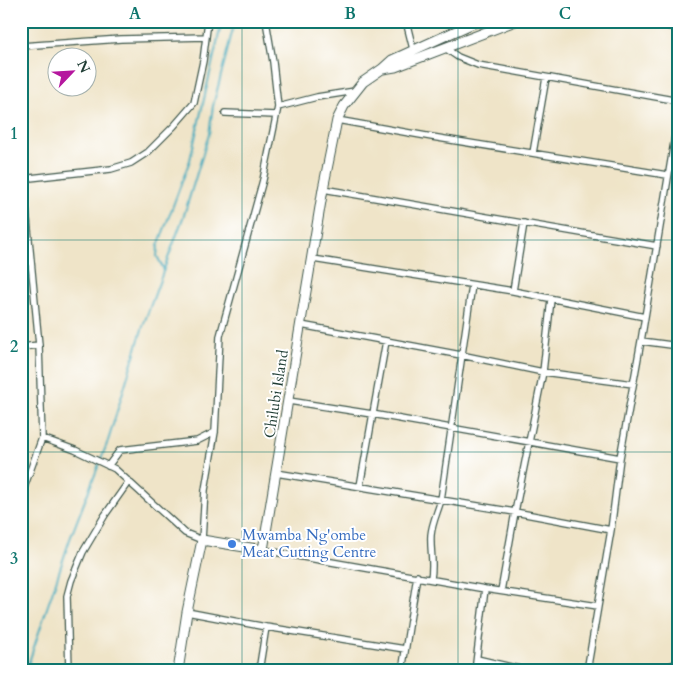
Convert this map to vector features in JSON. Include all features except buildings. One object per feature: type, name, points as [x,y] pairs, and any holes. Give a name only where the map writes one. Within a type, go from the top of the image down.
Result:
[{"type":"street","points":[[22,179],[111,169],[131,164],[148,152],[194,103],[208,21]]},
{"type":"street","points":[[178,671],[187,612],[202,540],[206,482],[215,432],[220,336],[263,180],[278,107],[266,21]]},
{"type":"street","points":[[406,21],[414,49]]},
{"type":"street","name":"Chilubi Island","points":[[263,550],[313,259],[323,189],[337,120],[344,106],[363,82],[392,60],[478,21]]},
{"type":"street","points":[[382,69],[395,67],[516,21]]},
{"type":"street","points":[[637,21],[679,28]]},
{"type":"street","points":[[21,46],[121,38],[206,37]]},
{"type":"street","points":[[445,48],[458,57],[478,65],[679,101]]},
{"type":"street","points":[[533,153],[546,78]]},
{"type":"street","points":[[278,107],[317,97],[355,91]]},
{"type":"street","points":[[587,671],[611,530],[620,458],[679,112]]},
{"type":"street","points":[[224,113],[276,115]]},
{"type":"street","points":[[337,120],[667,176]]},
{"type":"street","points":[[21,155],[38,346],[42,438],[21,496]]},
{"type":"street","points":[[323,189],[657,246]]},
{"type":"street","points":[[513,291],[524,223]]},
{"type":"street","points":[[313,259],[513,291],[645,317]]},
{"type":"street","points":[[431,578],[433,566],[432,532],[441,500],[472,285]]},
{"type":"street","points":[[501,591],[543,372],[551,299]]},
{"type":"street","points":[[301,325],[543,372],[633,384]]},
{"type":"street","points":[[360,486],[386,341]]},
{"type":"street","points":[[641,341],[679,346]]},
{"type":"street","points":[[21,347],[38,346]]},
{"type":"street","points":[[289,401],[620,458]]},
{"type":"street","points":[[106,465],[120,450],[196,441],[215,432]]},
{"type":"street","points":[[42,438],[94,458],[115,469],[185,533],[202,540],[598,606]]},
{"type":"street","points":[[276,473],[515,512],[611,530]]},
{"type":"street","points":[[68,671],[66,596],[83,552],[105,514],[129,481]]},
{"type":"street","points":[[402,671],[417,576]]},
{"type":"street","points":[[475,671],[485,588]]},
{"type":"street","points":[[187,612],[405,649]]},
{"type":"street","points":[[259,671],[266,626]]},
{"type":"street","points":[[477,659],[528,671]]},
{"type":"street","points":[[659,671],[679,662]]},
{"type":"waterway","points":[[164,270],[157,256],[158,246],[190,160],[222,21]]},
{"type":"waterway","points":[[26,671],[70,539],[108,441],[143,326],[184,215],[209,134],[213,106],[235,21]]},
{"type":"place","name":"Mwamba Ng'ombe Meat Cutting Centre","points":[[232,544]]}]
